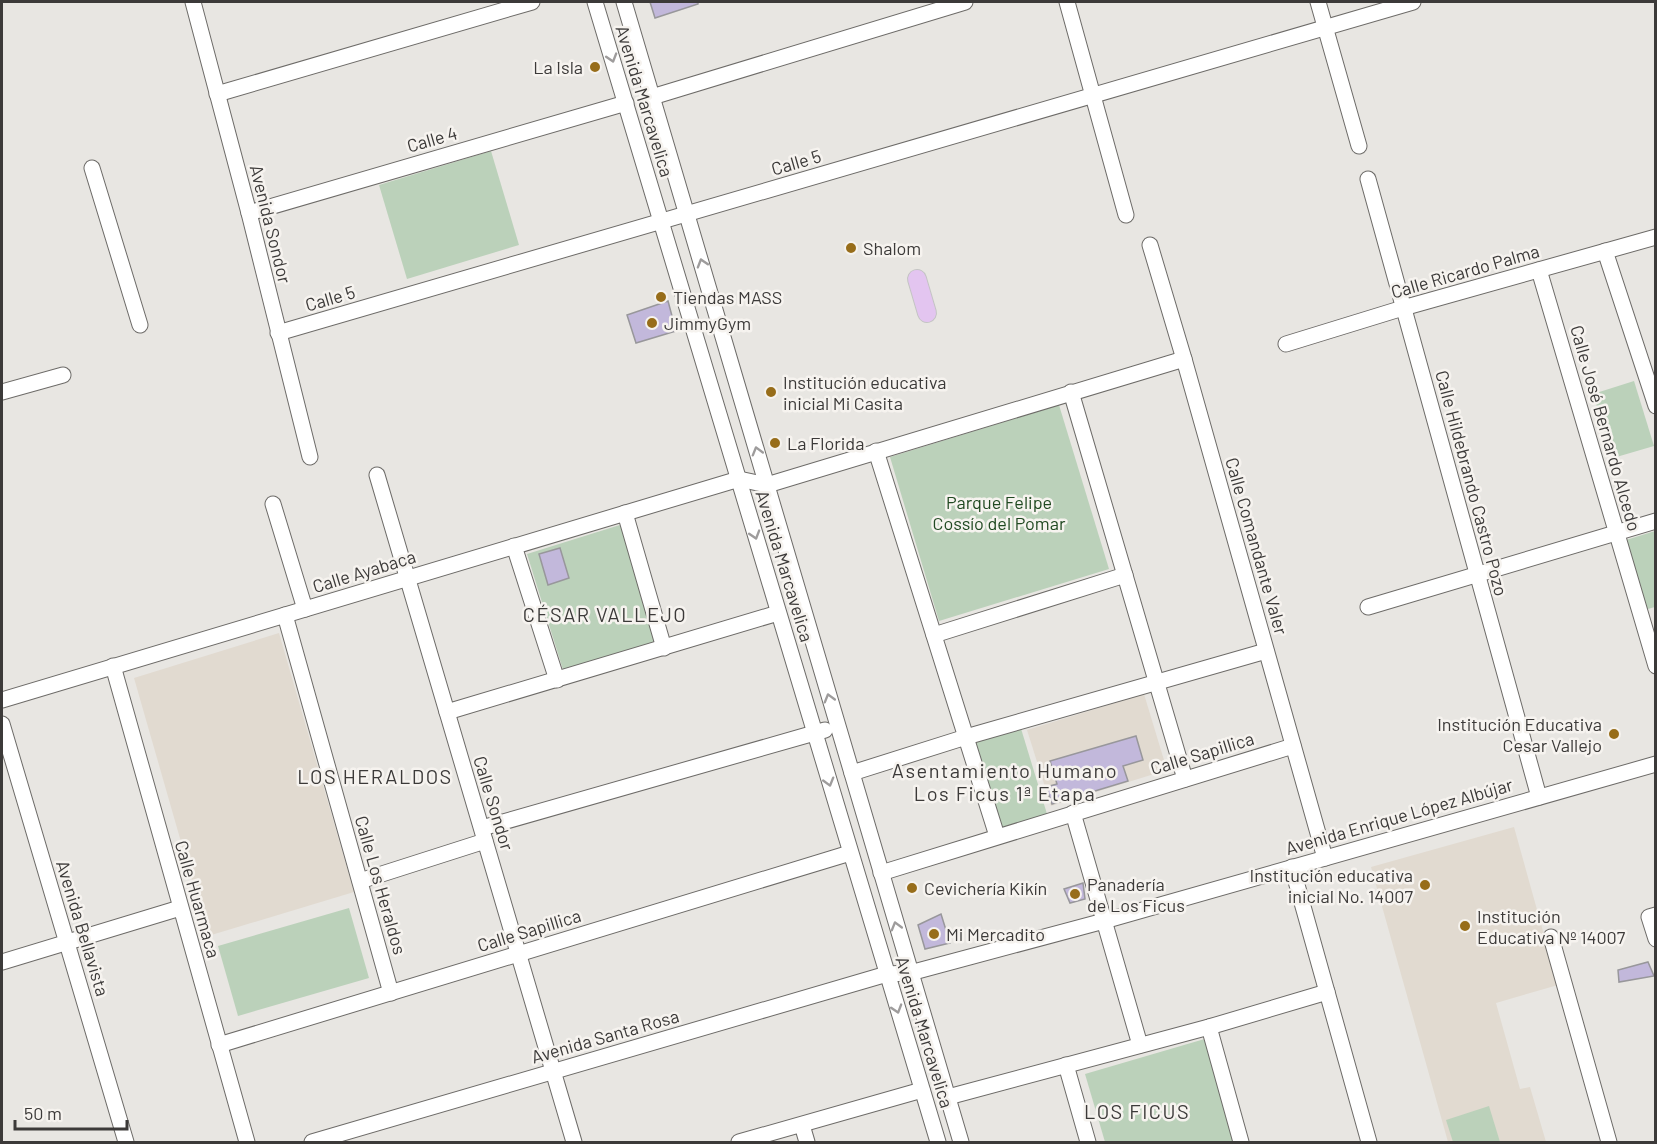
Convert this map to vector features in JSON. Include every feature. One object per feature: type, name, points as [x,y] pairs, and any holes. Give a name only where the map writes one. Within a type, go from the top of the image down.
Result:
[{"type":"main road","points":[[917,279],[927,313]]},
{"type":"street","name":"Avenida Sondor","points":[[193,2],[310,457]]},
{"type":"street","points":[[217,94],[479,9],[532,2]]},
{"type":"street","name":"Avenida Marcavelica","points":[[595,2],[938,1143]]},
{"type":"street","name":"Avenida Marcavelica","points":[[624,2],[962,1143]]},
{"type":"street","points":[[652,97],[965,2]]},
{"type":"street","points":[[1067,2],[1126,215]]},
{"type":"street","points":[[1318,2],[1359,146]]},
{"type":"street","name":"Calle 5","points":[[278,333],[1324,26],[1413,2]]},
{"type":"street","name":"Calle 4","points":[[249,213],[626,103]]},
{"type":"street","points":[[92,168],[140,325]]},
{"type":"street","name":"Calle Hildebrando Castro Pozo","points":[[1368,179],[1539,797]]},
{"type":"street","name":"Calle Ricardo Palma","points":[[1286,344],[1404,308],[1656,237]]},
{"type":"street","name":"Calle Comandante Valer","points":[[1150,245],[1325,858]]},
{"type":"street","points":[[1605,251],[1652,381],[1656,406]]},
{"type":"street","name":"Calle José Bernardo Alcedo","points":[[1539,270],[1616,533],[1649,621],[1656,666]]},
{"type":"street","points":[[739,479],[767,485],[1184,358]]},
{"type":"street","points":[[2,392],[63,375]]},
{"type":"street","points":[[1071,392],[1185,779]]},
{"type":"street","points":[[876,451],[997,836]]},
{"type":"street","name":"Calle Sondor","points":[[377,475],[574,1143]]},
{"type":"street","name":"Calle Ayabaca","points":[[2,700],[739,479]]},
{"type":"street","points":[[273,504],[305,609]]},
{"type":"street","points":[[625,513],[664,648]]},
{"type":"street","points":[[1368,608],[1656,521]]},
{"type":"street","points":[[514,546],[557,680]]},
{"type":"street","points":[[934,634],[1125,575]]},
{"type":"street","points":[[447,712],[778,613]]},
{"type":"street","name":"Calle Los Heraldos","points":[[285,615],[391,993]]},
{"type":"street","points":[[852,773],[966,737],[1266,651]]},
{"type":"street","name":"Calle Huarmaca","points":[[113,666],[247,1143]]},
{"type":"street","name":"Avenida Bellavista","points":[[2,724],[126,1143]]},
{"type":"street","points":[[360,881],[483,835],[838,727]]},
{"type":"street","name":"Calle Sapillica","points":[[881,873],[1293,746]]},
{"type":"street","name":"Avenida Enrique López Albújar","points":[[910,973],[1104,921],[1656,764]]},
{"type":"street","points":[[1073,813],[1140,1045]]},
{"type":"street","name":"Calle Sapillica","points":[[219,1045],[850,853]]},
{"type":"street","points":[[1292,867],[1369,1143]]},
{"type":"street","points":[[2,962],[180,908]]},
{"type":"street","points":[[1656,915],[1649,917],[1656,939]]},
{"type":"street","points":[[1551,937],[1609,1143]]},
{"type":"street","name":"Avenida Santa Rosa","points":[[312,1143],[887,974],[910,973]]},
{"type":"street","points":[[948,1097],[1209,1027],[1327,992]]},
{"type":"street","points":[[1209,1027],[1241,1143]]},
{"type":"street","points":[[1066,1065],[1088,1143]]},
{"type":"street","points":[[740,1143],[922,1090]]},
{"type":"street","points":[[802,1125],[807,1143]]},
{"type":"shaded area","points":[[279,633],[354,892],[208,936],[134,678]]},
{"type":"shaded area","points":[[1144,694],[1167,770],[1051,806],[1027,730]]},
{"type":"shaded area","name":"Institución Educativa Nº 14007","points":[[1514,827],[1558,985],[1496,1003],[1520,1089],[1530,1087],[1546,1142],[1448,1142],[1371,867]]},
{"type":"green space","points":[[491,151],[519,245],[407,279],[379,185]]},
{"type":"green space","points":[[1634,381],[1654,446],[1613,458],[1593,394]]},
{"type":"green space","name":"Parque Felipe Cossío del Pomar","points":[[1059,405],[1109,569],[939,621],[890,457]]},
{"type":"green space","points":[[623,524],[659,643],[564,673],[527,554]]},
{"type":"green space","points":[[1655,531],[1655,607],[1644,610],[1626,540]]},
{"type":"green space","points":[[1019,722],[1047,814],[994,830],[969,738]]},
{"type":"green space","points":[[349,908],[369,978],[238,1016],[218,946]]},
{"type":"green space","points":[[1208,1038],[1238,1142],[1105,1142],[1085,1074]]},
{"type":"green space","points":[[1489,1106],[1500,1142],[1453,1142],[1446,1120]]},
{"type":"building","points":[[650,2],[698,2],[698,4],[655,18]]},
{"type":"building","name":"JimmyGym","points":[[668,301],[676,331],[636,343],[627,315]]},
{"type":"building","points":[[560,548],[569,578],[548,585],[539,554]]},
{"type":"building","points":[[1136,736],[1143,760],[1123,766],[1128,781],[1052,804],[1046,787],[1057,784],[1050,761]]},
{"type":"building","name":"Panadería de Los Ficus","points":[[1083,883],[1085,899],[1070,903],[1064,889]]},
{"type":"building","name":"Mi Mercadito","points":[[941,914],[950,943],[925,949],[918,925]]},
{"type":"building","points":[[1648,962],[1654,976],[1619,982],[1618,970]]},
{"type":"place","name":"La Isla","points":[[595,67]]},
{"type":"place","name":"Shalom","points":[[851,248]]},
{"type":"place","name":"Tiendas MASS","points":[[661,297]]},
{"type":"place","name":"JimmyGym","points":[[652,323]]},
{"type":"place","name":"Institución educativa inicial Mi Casita","points":[[771,392]]},
{"type":"place","name":"La Florida","points":[[775,443]]},
{"type":"place","name":"Institución Educativa Cesar Vallejo","points":[[1614,734]]},
{"type":"place","name":"Institución educativa inicial No. 14007","points":[[1425,885]]},
{"type":"place","name":"Cevichería Kikín","points":[[912,888]]},
{"type":"place","name":"Panadería de Los Ficus","points":[[1075,894]]},
{"type":"place","name":"Institución Educativa Nº 14007","points":[[1465,926]]},
{"type":"place","name":"Mi Mercadito","points":[[934,934]]},
{"type":"district","name":"CÉSAR VALLEJO","points":[[605,614]]},
{"type":"district","name":"LOS HERALDOS","points":[[375,776]]},
{"type":"district","name":"Asentamiento Humano Los Ficus 1ª Etapa","points":[[1005,782]]},
{"type":"district","name":"LOS FICUS","points":[[1137,1111]]}]
